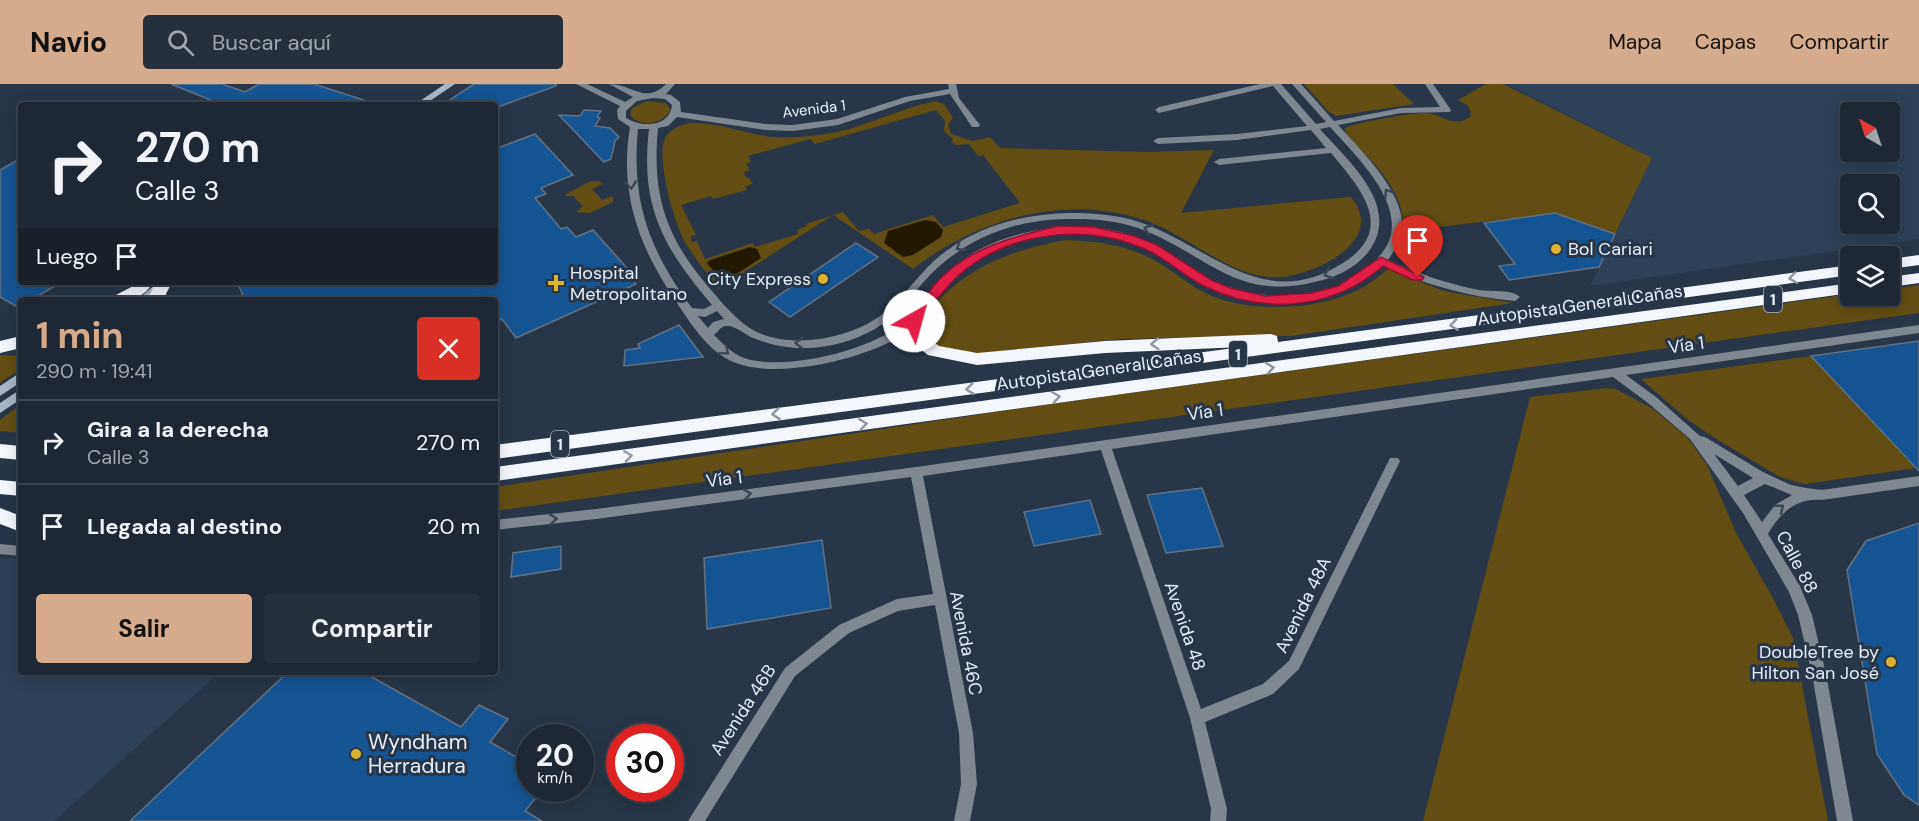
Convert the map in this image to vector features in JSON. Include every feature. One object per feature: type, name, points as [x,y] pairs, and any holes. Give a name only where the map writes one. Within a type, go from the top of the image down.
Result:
[{"type":"highway","points":[[1900,263],[1919,260]]},
{"type":"highway","name":"Autopista General Cañas","points":[[498,452],[1318,344],[1840,272]]},
{"type":"highway","points":[[1900,281],[1919,278]]},
{"type":"highway","points":[[128,297],[153,287]]},
{"type":"highway","name":"Autopista General Cañas","points":[[498,474],[1840,290]]},
{"type":"highway","points":[[905,329],[934,351],[977,358],[1097,347],[1238,340],[1278,340],[1318,344]]},
{"type":"highway","points":[[0,347],[18,344]]},
{"type":"highway","points":[[498,439],[626,436]]},
{"type":"highway","points":[[0,451],[18,453]]},
{"type":"highway","points":[[0,487],[18,489]]},
{"type":"highway","points":[[0,516],[18,523]]},
{"type":"main road","points":[[423,102],[450,84]]},
{"type":"main road","points":[[131,297],[153,287]]},
{"type":"main road","points":[[0,392],[18,378]]},
{"type":"main road","points":[[0,409],[18,395]]},
{"type":"street","points":[[580,84],[625,105]]},
{"type":"street","points":[[613,84],[642,96]]},
{"type":"street","points":[[660,95],[670,84]]},
{"type":"street","points":[[1159,110],[1271,84]]},
{"type":"street","points":[[654,126],[650,165],[656,202],[675,251],[719,306],[737,323],[761,337],[794,344],[829,341],[852,335],[879,323],[890,314],[928,270],[952,252],[980,236],[1026,220],[1069,216],[1107,218],[1134,224],[1168,237],[1228,273],[1265,283],[1286,284],[1314,280],[1335,272],[1357,258],[1370,242],[1375,227],[1372,202],[1367,191],[1276,84]]},
{"type":"street","points":[[634,126],[629,157],[635,209],[655,260],[689,311],[709,335],[735,359],[746,364],[779,365],[813,361],[874,345],[905,329],[922,313],[949,277],[969,261],[1011,241],[1045,232],[1071,229],[1110,233],[1143,243],[1164,254],[1207,283],[1227,291],[1265,300],[1296,300],[1325,294],[1353,283],[1378,264],[1390,249],[1398,227],[1393,201],[1332,124],[1296,84]]},
{"type":"street","points":[[1158,141],[1221,139],[1313,127],[1427,108],[1447,110],[1428,84]]},
{"type":"street","points":[[642,96],[649,85]]},
{"type":"street","points":[[952,87],[955,98],[975,125]]},
{"type":"street","name":"Avenida 1","points":[[675,114],[765,128],[793,128],[838,122],[952,87]]},
{"type":"street","points":[[660,95],[674,100],[677,104],[675,114],[671,119],[654,126],[634,126],[622,119],[620,115],[625,105],[642,96],[660,95]]},
{"type":"street","points":[[1219,162],[1333,150]]},
{"type":"street","points":[[635,209],[656,202]]},
{"type":"street","points":[[1069,216],[1071,229]]},
{"type":"street","points":[[1370,242],[1390,249]]},
{"type":"street","points":[[1357,258],[1449,288],[1478,294],[1515,297]]},
{"type":"street","points":[[689,311],[705,313],[719,306]]},
{"type":"street","points":[[709,335],[716,324],[737,323]]},
{"type":"street","name":"Vía 1","points":[[498,525],[916,472],[1919,329]]},
{"type":"street","name":"Calle 88","points":[[1616,373],[1695,436],[1762,533],[1795,590],[1805,615],[1819,674],[1845,821]]},
{"type":"street","points":[[1695,436],[1765,478],[1809,495],[1919,480]]},
{"type":"street","name":"Avenida 48","points":[[1105,445],[1197,718],[1219,809],[1218,821]]},
{"type":"street","name":"Avenida 48A","points":[[1197,718],[1268,689],[1294,665],[1394,461]]},
{"type":"street","name":"Avenida 46C","points":[[916,472],[938,599],[966,733],[969,784],[962,821]]},
{"type":"street","points":[[1736,493],[1765,478]]},
{"type":"street","points":[[1762,533],[1773,513],[1784,503],[1809,495]]},
{"type":"street","points":[[0,549],[18,551]]},
{"type":"street","name":"Avenida 46B","points":[[696,821],[790,672],[844,629],[897,605],[938,599]]},
{"type":"shaded area","points":[[1304,84],[1393,84],[1414,104],[1336,116],[1328,111]]},
{"type":"shaded area","points":[[1486,84],[1503,84],[1652,158],[1615,234],[1550,212],[1551,214],[1403,231],[1399,202],[1393,189],[1346,133],[1345,128],[1418,113],[1431,114],[1453,121],[1464,120],[1470,117],[1471,112],[1467,105],[1458,100]]},
{"type":"shaded area","points":[[1506,84],[1919,84],[1919,239],[1870,246],[1840,246],[1840,250],[1590,286],[1652,158]]},
{"type":"shaded area","points":[[647,101],[666,103],[670,109],[669,113],[655,122],[639,122],[630,115],[632,108]]},
{"type":"shaded area","points":[[936,101],[944,104],[953,118],[948,125],[951,134],[973,141],[990,137],[1000,148],[1147,152],[1214,150],[1181,213],[1351,197],[1360,213],[1360,227],[1354,240],[1343,252],[1328,262],[1296,274],[1266,277],[1225,263],[1173,233],[1141,219],[1107,211],[1073,209],[1038,213],[1005,221],[972,233],[941,249],[913,269],[833,215],[843,212],[859,231],[869,229],[874,234],[933,215],[943,227],[1020,203],[983,155],[978,156],[969,144],[956,145],[952,142],[953,139],[944,131],[945,121],[936,110],[815,144],[810,139],[748,156],[751,161],[746,164],[750,170],[744,172],[746,178],[749,178],[753,184],[745,186],[747,190],[713,199],[711,196],[681,205],[696,235],[691,236],[692,242],[697,241],[705,259],[753,243],[755,247],[798,234],[797,230],[807,226],[806,224],[832,215],[718,289],[686,244],[676,222],[664,172],[663,144],[669,133],[685,124],[701,123],[772,137],[812,136],[848,129]]},
{"type":"shaded area","points":[[591,181],[599,181],[603,184],[592,189],[602,200],[613,196],[613,202],[590,213],[576,212],[583,206],[573,196],[565,196]]},
{"type":"shaded area","points":[[925,220],[936,222],[943,230],[941,237],[913,255],[903,257],[884,243],[888,231]]},
{"type":"shaded area","points":[[1065,240],[1088,241],[1122,247],[1154,260],[1189,284],[1212,296],[1247,305],[1285,307],[1324,302],[1362,288],[1388,269],[1444,291],[1513,303],[1291,336],[1120,339],[973,354],[933,345],[915,330],[944,295],[974,272],[1003,257]]},
{"type":"shaded area","points":[[750,247],[757,249],[761,258],[726,281],[727,277],[721,276],[719,279],[707,263],[710,260]]},
{"type":"shaded area","points":[[1919,285],[1919,313],[498,511],[498,487],[1050,404],[1840,296],[1840,306],[1900,306],[1900,288]]},
{"type":"shaded area","points":[[0,355],[18,356],[18,371],[0,383]]},
{"type":"shaded area","points":[[1811,356],[1916,468],[1805,484],[1780,477],[1688,420],[1641,379]]},
{"type":"shaded area","points":[[1607,388],[1616,389],[1653,409],[1688,438],[1707,465],[1737,535],[1793,638],[1828,821],[1423,821],[1530,397]]},
{"type":"shaded area","points":[[18,406],[18,433],[0,431],[0,420]]},
{"type":"shaded area","points":[[0,558],[18,559],[18,675],[217,675],[54,821],[0,821]]},
{"type":"building","points":[[171,84],[222,84],[245,92],[259,84],[314,84],[370,102],[216,102]]},
{"type":"building","points":[[474,84],[556,84],[556,86],[498,107],[498,102],[447,102]]},
{"type":"building","points":[[584,110],[601,111],[595,126],[610,128],[619,137],[615,141],[611,159],[604,162],[559,115],[580,116]]},
{"type":"building","points":[[535,134],[573,175],[541,188],[546,194],[535,198],[561,229],[567,227],[576,237],[593,230],[627,268],[623,270],[636,284],[516,338],[502,319],[498,321],[498,297],[244,297],[238,285],[498,285],[498,148]]},
{"type":"building","points":[[18,160],[18,285],[57,285],[36,297],[18,297],[18,307],[0,297],[0,170]]},
{"type":"building","name":"Bol Cariari","points":[[1555,213],[1615,234],[1599,267],[1509,280],[1499,266],[1515,264],[1484,223]]},
{"type":"building","name":"City Express","points":[[856,243],[878,257],[790,317],[769,302]]},
{"type":"building","points":[[679,325],[703,357],[624,366],[625,350],[640,348],[638,344]]},
{"type":"building","points":[[1919,341],[1919,471],[1811,356]]},
{"type":"building","points":[[1202,488],[1223,546],[1166,553],[1147,495]]},
{"type":"building","points":[[1090,500],[1101,534],[1034,546],[1024,512]]},
{"type":"building","name":"DoubleTree by Hilton San José","points":[[1919,523],[1919,805],[1904,795],[1877,754],[1847,570],[1866,541]]},
{"type":"building","points":[[822,540],[831,608],[707,629],[704,558]]},
{"type":"building","points":[[561,546],[561,569],[511,577],[513,553]]},
{"type":"building","name":"Wyndham Herradura","points":[[285,675],[368,675],[461,727],[479,705],[508,719],[490,742],[516,757],[516,802],[532,802],[525,811],[542,821],[130,821]]},
{"type":"place","name":"Bol Cariari","points":[[1556,249]]},
{"type":"place","name":"City Express","points":[[823,279]]},
{"type":"place","name":"Hospital Metropolitano","points":[[556,283]]},
{"type":"place","name":"DoubleTree by Hilton San José","points":[[1891,662]]},
{"type":"place","name":"Wyndham Herradura","points":[[356,754]]},
{"type":"route","points":[[914,321],[942,284],[969,261],[1011,241],[1059,230],[1110,233],[1130,239],[1153,248],[1207,283],[1227,291],[1265,300],[1312,298],[1342,289],[1364,276],[1381,261],[1418,277]]}]
